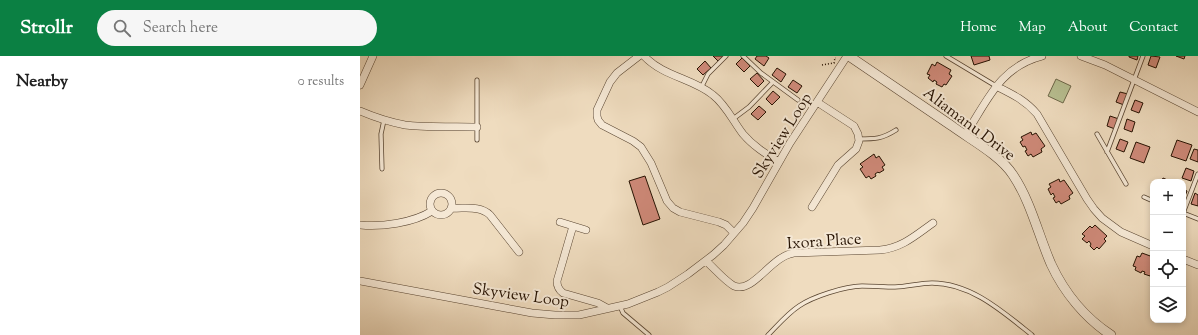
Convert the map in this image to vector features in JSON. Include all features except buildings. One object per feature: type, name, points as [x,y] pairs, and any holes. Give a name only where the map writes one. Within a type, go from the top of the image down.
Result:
[{"type":"street","points":[[360,85],[373,56]]},
{"type":"street","points":[[639,56],[617,73],[610,82],[597,110],[598,120],[602,125],[634,141],[641,147],[667,201],[673,208],[683,213],[719,222],[726,225],[734,232]]},
{"type":"street","points":[[644,56],[662,71],[701,88],[718,99],[749,140],[779,162]]},
{"type":"street","name":"Skyview Loop","points":[[360,281],[539,314],[555,315],[579,315],[620,306],[668,287],[706,261],[724,245],[743,223],[790,143],[848,56]]},
{"type":"street","name":"Aliamanu Drive","points":[[848,56],[965,135],[995,157],[1007,168],[1026,197],[1051,263],[1064,286],[1084,312],[1111,335]]},
{"type":"street","points":[[965,135],[996,86],[1019,65],[1028,60],[1042,56]]},
{"type":"street","points":[[1081,56],[1096,61],[1134,79],[1198,112]]},
{"type":"street","points":[[996,86],[1023,100],[1031,106],[1087,199],[1102,218],[1122,232],[1150,245]]},
{"type":"street","points":[[812,207],[838,166],[844,159],[856,150],[859,138],[854,126],[817,102]]},
{"type":"street","points":[[360,111],[384,120],[404,124],[420,126],[477,126]]},
{"type":"street","points":[[439,193],[449,196],[452,202],[451,208],[447,213],[442,215],[437,214],[432,211],[430,206],[431,200],[434,195],[439,193]]},
{"type":"street","points":[[451,208],[478,209],[486,211],[519,252]]},
{"type":"street","points":[[360,225],[380,226],[392,224],[419,217],[432,211]]},
{"type":"street","points":[[560,222],[586,230]]},
{"type":"street","name":"Ixora Place","points":[[706,261],[731,284],[744,287],[752,283],[778,259],[787,254],[880,250],[892,248],[907,242],[933,223]]},
{"type":"street","points":[[573,226],[557,281],[558,288],[563,293],[598,303],[607,308]]},
{"type":"street","points":[[1186,260],[1198,265]]},
{"type":"lane","points":[[701,88],[708,74],[726,56]]},
{"type":"lane","points":[[743,56],[761,73],[798,100]]},
{"type":"lane","points":[[946,56],[996,86]]},
{"type":"lane","points":[[1107,152],[1143,56]]},
{"type":"lane","points":[[477,80],[477,140]]},
{"type":"lane","points":[[733,119],[750,107],[773,82]]},
{"type":"lane","points":[[382,169],[381,134],[384,120]]},
{"type":"lane","points":[[859,138],[882,138],[896,130]]},
{"type":"lane","points":[[1097,134],[1126,184]]},
{"type":"lane","points":[[1186,205],[1198,174]]},
{"type":"lane","points":[[1144,197],[1150,200]]},
{"type":"lane","points":[[1186,214],[1198,220]]},
{"type":"lane","points":[[768,335],[788,314],[800,305],[820,296],[845,288],[861,286],[899,287],[932,283],[950,285],[979,296],[994,305],[1032,335]]},
{"type":"lane","points":[[620,306],[623,313],[649,335]]},
{"type":"path","points":[[822,65],[834,63],[836,58]]},
{"type":"green space","points":[[1056,79],[1071,86],[1063,103],[1048,96]]}]
